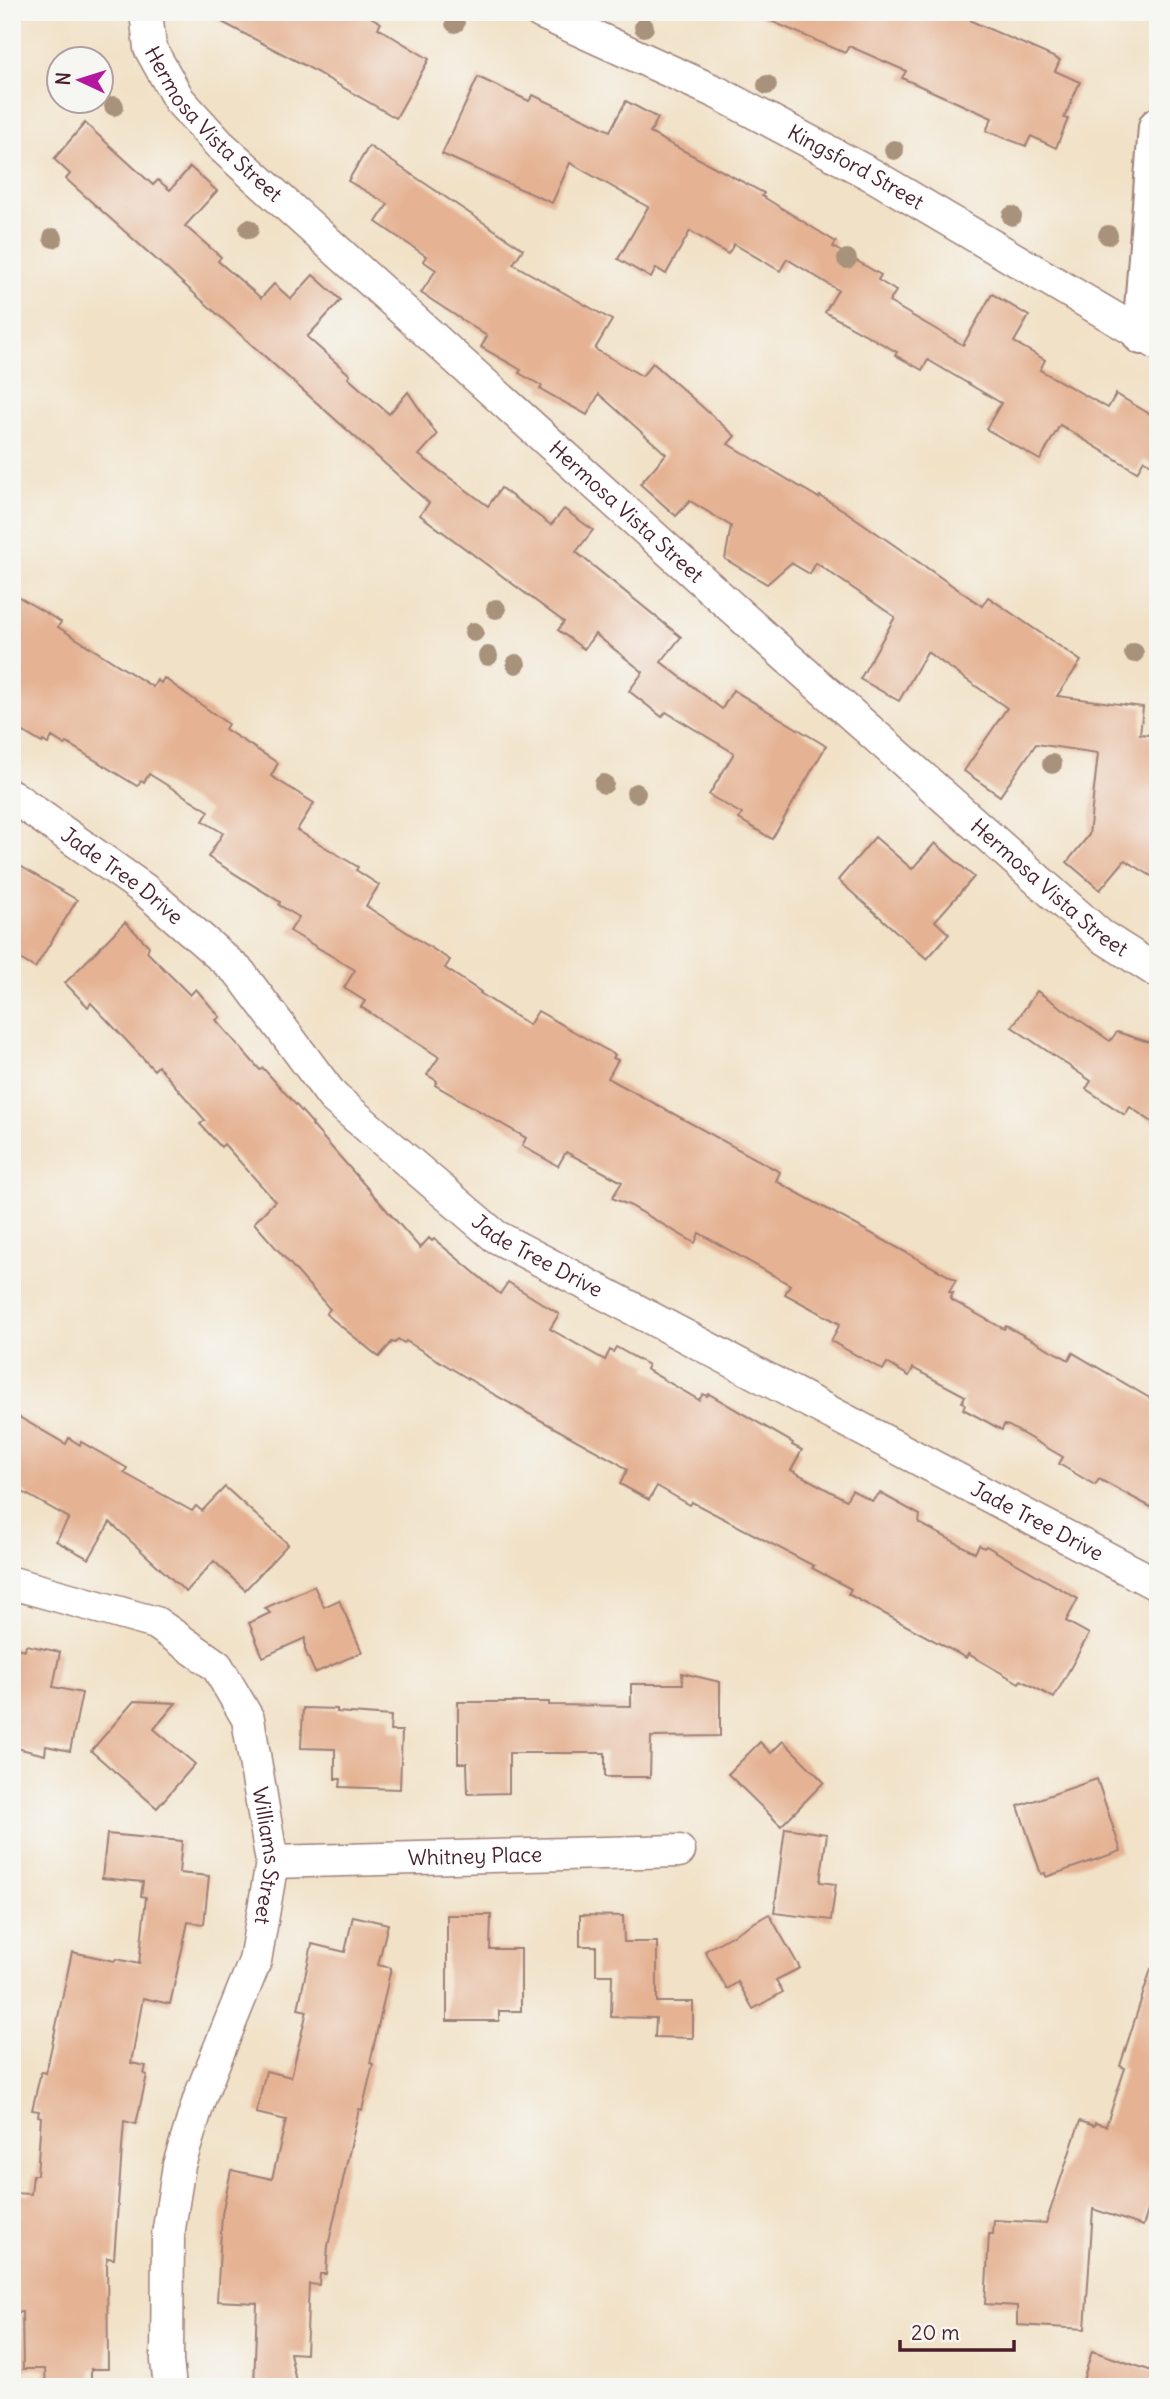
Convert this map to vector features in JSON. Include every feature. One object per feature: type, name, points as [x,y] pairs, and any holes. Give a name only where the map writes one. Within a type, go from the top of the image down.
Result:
[{"type":"street","name":"Hermosa Vista Street","points":[[146,12],[150,48],[173,90],[219,144],[1100,935],[1158,972]]},
{"type":"street","name":"Kingsford Street","points":[[540,12],[718,93],[874,176],[1150,339]]},
{"type":"street","points":[[1150,339],[1158,127]]},
{"type":"street","name":"Jade Tree Drive","points":[[12,796],[145,890],[240,973],[333,1097],[495,1236],[1158,1585]]},
{"type":"street","name":"Williams Street","points":[[12,1583],[156,1623],[216,1666],[248,1719],[272,1862],[255,1961],[200,2097],[179,2165],[168,2235],[167,2361],[170,2387]]},
{"type":"street","name":"Whitney Place","points":[[272,1862],[679,1851]]},
{"type":"building","points":[[203,12],[362,12],[381,23],[378,28],[429,59],[396,118],[304,65]]},
{"type":"building","points":[[750,12],[975,12],[971,21],[1060,60],[1055,71],[1080,82],[1064,118],[1068,119],[1056,148],[1031,136],[1026,146],[986,131],[992,118],[902,78],[906,71],[849,46],[845,53]]},
{"type":"building","points":[[478,77],[529,101],[533,95],[610,131],[626,101],[658,118],[650,133],[764,193],[762,196],[836,242],[833,247],[881,275],[878,280],[896,291],[889,302],[963,345],[992,294],[1029,316],[1014,342],[1045,360],[1040,370],[1108,408],[1116,394],[1158,419],[1158,468],[1144,460],[1137,472],[1060,425],[1040,460],[986,429],[1001,403],[928,360],[922,370],[895,355],[897,352],[825,312],[838,290],[787,259],[780,271],[734,244],[728,254],[690,231],[666,274],[656,268],[651,278],[618,259],[648,207],[570,163],[552,203],[442,154]]},
{"type":"building","points":[[85,123],[153,185],[158,180],[170,190],[190,167],[217,191],[185,226],[221,257],[218,261],[261,298],[274,284],[291,299],[313,275],[341,300],[307,337],[389,414],[408,392],[437,435],[419,455],[488,506],[501,488],[551,525],[564,509],[593,530],[576,552],[681,637],[661,662],[722,709],[733,690],[826,746],[772,839],[739,819],[742,814],[709,795],[734,753],[666,712],[662,717],[629,691],[643,672],[595,634],[584,649],[558,630],[564,622],[420,515],[429,503],[66,179],[70,174],[54,159]]},
{"type":"building","points":[[369,146],[523,249],[513,264],[612,320],[595,349],[642,376],[653,363],[735,436],[728,444],[845,511],[982,606],[988,597],[1081,661],[1057,696],[1143,707],[1140,734],[1158,736],[1158,880],[1125,860],[1100,890],[1067,862],[1089,835],[1098,753],[1036,744],[1000,796],[964,771],[1007,708],[927,652],[899,701],[860,679],[895,617],[816,563],[810,574],[791,563],[767,584],[725,559],[731,526],[690,501],[676,516],[640,484],[666,454],[599,394],[587,415],[540,389],[542,386],[519,373],[521,370],[481,347],[487,336],[421,293],[436,270],[423,261],[426,256],[376,222],[388,204],[348,181]]},
{"type":"building","points":[[12,593],[61,622],[58,627],[153,687],[157,680],[161,683],[164,678],[228,724],[225,729],[278,763],[271,776],[314,803],[297,830],[358,867],[356,870],[379,885],[366,906],[450,960],[445,968],[480,993],[529,1025],[538,1011],[615,1055],[613,1058],[618,1060],[608,1078],[780,1172],[776,1181],[956,1280],[949,1292],[953,1293],[950,1299],[1069,1360],[1073,1353],[1158,1403],[1158,1511],[1099,1479],[1095,1485],[1059,1464],[1063,1457],[1009,1426],[1004,1425],[1002,1430],[963,1409],[965,1396],[913,1368],[909,1376],[887,1363],[883,1370],[831,1341],[840,1324],[785,1294],[790,1285],[699,1233],[695,1243],[612,1198],[622,1182],[566,1152],[558,1166],[522,1146],[526,1138],[435,1085],[437,1081],[427,1075],[439,1057],[361,1007],[365,1001],[344,988],[355,970],[290,931],[299,917],[208,857],[223,833],[203,821],[209,811],[149,774],[144,782],[141,781],[137,786],[67,743],[65,745],[52,737],[48,744],[43,741],[42,743],[12,725]]},
{"type":"building","points":[[875,837],[912,869],[935,843],[974,877],[935,921],[949,934],[927,959],[838,880]]},
{"type":"building","points":[[12,861],[77,900],[35,968],[12,954]]},
{"type":"building","points":[[125,922],[149,946],[147,952],[190,995],[196,989],[220,1017],[216,1020],[260,1070],[263,1068],[420,1248],[429,1238],[432,1241],[434,1239],[500,1294],[508,1282],[559,1314],[550,1329],[605,1360],[610,1350],[613,1352],[616,1347],[648,1365],[646,1369],[699,1400],[703,1394],[709,1394],[793,1443],[792,1445],[802,1450],[791,1470],[846,1500],[852,1490],[872,1501],[880,1493],[920,1515],[919,1523],[975,1553],[979,1545],[984,1548],[986,1546],[1078,1599],[1066,1621],[1089,1634],[1054,1698],[1021,1680],[1019,1683],[968,1654],[966,1658],[848,1594],[851,1589],[812,1568],[814,1566],[692,1502],[690,1505],[657,1486],[649,1500],[620,1484],[627,1470],[618,1463],[495,1395],[406,1341],[404,1343],[398,1339],[395,1343],[392,1342],[379,1357],[326,1314],[330,1309],[254,1223],[275,1201],[224,1144],[221,1147],[200,1124],[205,1120],[158,1066],[154,1070],[91,1003],[88,1007],[65,983]]},
{"type":"building","points":[[1037,991],[1110,1041],[1117,1032],[1158,1045],[1158,1126],[1130,1107],[1125,1115],[1086,1089],[1091,1081],[1012,1027]]},
{"type":"building","points":[[12,1413],[66,1444],[69,1438],[80,1445],[81,1442],[127,1468],[124,1473],[192,1511],[196,1506],[202,1511],[225,1487],[288,1544],[245,1590],[214,1561],[186,1592],[110,1522],[89,1559],[56,1541],[69,1518],[12,1486]]},
{"type":"building","points":[[314,1586],[324,1607],[339,1600],[362,1652],[315,1673],[305,1650],[305,1638],[263,1657],[249,1623],[270,1613],[265,1608]]},
{"type":"building","points":[[26,1645],[60,1652],[53,1687],[82,1693],[70,1751],[46,1746],[45,1755],[12,1747],[12,1647],[25,1650]]},
{"type":"building","points":[[682,1673],[720,1682],[720,1736],[651,1737],[650,1777],[605,1777],[605,1753],[509,1753],[509,1793],[468,1794],[467,1763],[458,1763],[458,1702],[549,1702],[549,1705],[631,1706],[631,1684],[683,1684]]},
{"type":"building","points":[[134,1701],[176,1703],[154,1729],[195,1764],[157,1808],[91,1751]]},
{"type":"building","points":[[303,1708],[391,1716],[390,1731],[402,1731],[400,1789],[340,1787],[341,1779],[335,1779],[335,1749],[301,1748]]},
{"type":"building","points":[[783,1741],[824,1782],[781,1826],[728,1774],[760,1742],[771,1753]]},
{"type":"building","points":[[1097,1779],[1121,1851],[1046,1877],[1045,1873],[1041,1874],[1018,1806]]},
{"type":"building","points":[[785,1828],[827,1834],[820,1882],[836,1884],[831,1920],[774,1913]]},
{"type":"building","points":[[107,1834],[182,1841],[179,1873],[209,1876],[204,1924],[188,1922],[170,2004],[143,1998],[131,2063],[146,2066],[144,2074],[147,2075],[136,2124],[124,2121],[114,2259],[107,2258],[108,2369],[91,2369],[91,2387],[46,2387],[45,2369],[23,2369],[22,2312],[12,2312],[12,2193],[31,2194],[33,2175],[37,2175],[41,2117],[38,2116],[39,2111],[32,2110],[41,2072],[46,2073],[72,1952],[139,1964],[146,1897],[141,1896],[143,1882],[102,1878]]},
{"type":"building","points":[[769,1914],[800,1968],[776,1980],[783,1992],[753,2009],[738,1982],[727,1989],[705,1951]]},
{"type":"building","points":[[447,1915],[491,1915],[490,1949],[521,1949],[521,2011],[499,2011],[499,2021],[447,2021]]},
{"type":"building","points":[[580,1915],[623,1916],[624,1942],[657,1942],[657,2002],[693,2002],[693,2038],[655,2037],[656,2018],[611,2017],[612,1975],[596,1975],[596,1946],[580,1946]]},
{"type":"building","points":[[353,1916],[388,1924],[378,1965],[391,1968],[370,2063],[373,2064],[362,2110],[359,2109],[328,2246],[326,2274],[320,2274],[319,2285],[309,2284],[306,2354],[290,2353],[297,2387],[254,2387],[257,2303],[217,2301],[222,2214],[231,2170],[272,2179],[286,2120],[256,2113],[266,2071],[291,2077],[307,2011],[298,2009],[312,1944],[345,1952]]},
{"type":"building","points":[[1151,1969],[1158,1970],[1158,2208],[1150,2205],[1143,2226],[1093,2209],[1085,2329],[1017,2325],[1017,2306],[985,2304],[989,2234],[993,2234],[994,2220],[1046,2223],[1080,2121],[1094,2126],[1095,2123],[1106,2126],[1125,2068],[1120,2066]]},
{"type":"building","points":[[1092,2351],[1158,2373],[1158,2387],[1081,2387]]}]
